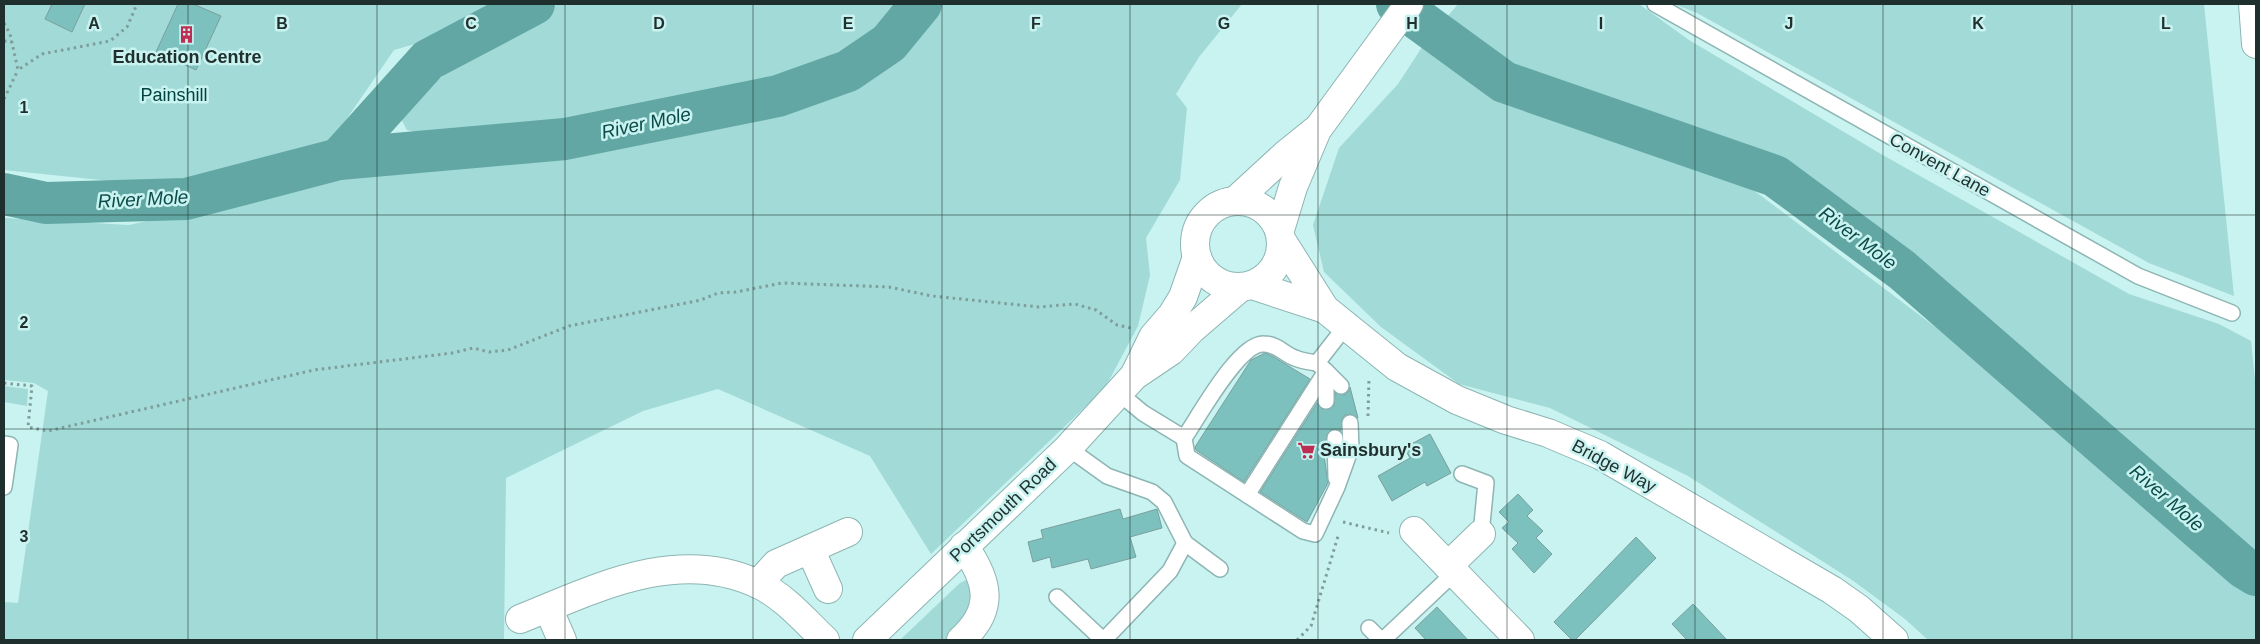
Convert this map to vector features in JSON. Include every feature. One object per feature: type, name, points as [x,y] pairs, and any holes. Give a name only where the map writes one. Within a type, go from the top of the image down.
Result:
[{"type":"main road","points":[[1281,236],[1268,211],[1258,205],[1236,200],[1225,202],[1206,214],[1196,234],[1197,257],[1209,276],[1224,284],[1246,286],[1262,280],[1274,268],[1281,253],[1281,236],[1293,188],[1317,130],[1409,4]]},
{"type":"main road","points":[[2253,4],[2256,44]]},
{"type":"main road","points":[[1236,200],[1285,155],[1317,130]]},
{"type":"main road","name":"Bridge Way","points":[[1281,236],[1325,309],[1396,367],[1450,397],[1480,410],[1576,444],[1624,469],[1832,590],[1860,609],[1894,640]]},
{"type":"main road","name":"Portsmouth Road","points":[[1126,384],[1153,337],[1172,316],[1183,297],[1197,257]]},
{"type":"main road","name":"Bridge Way","points":[[1246,286],[1325,309]]},
{"type":"main road","name":"Portsmouth Road","points":[[868,640],[1068,448],[1126,384],[1171,351],[1191,330],[1246,286]]},
{"type":"main road","points":[[1414,531],[1520,640]]},
{"type":"main road","points":[[758,584],[776,564],[848,532]]},
{"type":"main road","points":[[1451,570],[1481,534]]},
{"type":"main road","points":[[961,640],[976,626],[984,608],[981,574],[964,546]]},
{"type":"main road","points":[[810,549],[828,589]]},
{"type":"main road","points":[[520,619],[630,577],[672,569],[694,569],[716,572],[758,584],[784,602],[825,640]]},
{"type":"main road","points":[[548,608],[562,640]]},
{"type":"lane","name":"Convent Lane","points":[[1656,4],[2138,276],[2232,313]]},
{"type":"lane","points":[[1247,495],[1345,327]]},
{"type":"lane","points":[[1184,438],[1204,421],[1251,347],[1262,343],[1276,346],[1294,358],[1322,367],[1341,386]]},
{"type":"lane","points":[[1322,367],[1326,401]]},
{"type":"lane","points":[[1126,384],[1143,412],[1184,438],[1187,456],[1303,531],[1315,534],[1337,487],[1351,448],[1350,423]]},
{"type":"lane","points":[[1335,438],[1337,487]]},
{"type":"lane","points":[[4,444],[10,445],[4,487]]},
{"type":"lane","points":[[1068,448],[1107,476],[1152,492],[1164,502],[1185,543],[1220,569]]},
{"type":"lane","points":[[1462,474],[1486,483],[1481,534]]},
{"type":"lane","points":[[1057,597],[1104,640],[1170,571],[1185,543]]},
{"type":"lane","points":[[1369,628],[1382,640],[1451,570]]},
{"type":"path","points":[[4,99],[18,70],[42,54],[110,41],[127,27],[137,4]]},
{"type":"path","points":[[4,23],[12,42],[18,70]]},
{"type":"path","points":[[4,41],[12,42]]},
{"type":"path","points":[[4,383],[32,386],[28,427],[48,431],[314,370],[452,353],[473,348],[489,352],[508,350],[569,326],[701,300],[718,293],[736,292],[782,283],[889,287],[932,296],[1039,307],[1075,304],[1096,310],[1117,325],[1135,329]]},
{"type":"path","points":[[1343,522],[1397,534],[1414,531]]},
{"type":"green space","name":"Painshill","points":[[4,4],[490,4],[422,42],[394,50],[324,152],[178,188],[4,170]]},
{"type":"green space","points":[[558,4],[905,4],[880,33],[831,64],[632,117],[521,130],[424,134],[407,130],[400,117],[434,83],[474,53]]},
{"type":"green space","points":[[935,4],[1242,4],[1199,57],[1176,94],[1187,108],[1180,180],[1146,238],[1150,275],[1138,326],[1105,388],[931,554],[870,456],[718,389],[643,411],[506,478],[504,640],[4,640],[4,602],[18,603],[48,391],[34,383],[4,380],[4,218],[129,225],[324,182],[711,127],[859,83],[882,70]]},
{"type":"green space","points":[[1458,4],[1639,4],[1689,40],[1881,154],[2129,294],[2219,324],[2251,341],[2256,389],[2256,556],[1872,224],[1769,156],[1514,67],[1447,17]]},
{"type":"green space","points":[[1674,4],[2204,4],[2234,296],[2149,263],[1697,13]]},
{"type":"green space","points":[[1426,41],[1508,105],[1752,189],[1942,332],[2214,563],[2256,594],[2256,640],[1928,640],[1905,619],[1852,580],[1688,476],[1550,408],[1459,384],[1381,327],[1324,272],[1313,225],[1339,148],[1398,84]]},
{"type":"green space","points":[[4,386],[28,389],[27,406],[4,402]]},
{"type":"green space","points":[[968,579],[975,611],[949,640],[900,640],[960,583]]},
{"type":"building","points":[[52,4],[85,4],[72,32],[45,19]]},
{"type":"building","name":"Education Centre","points":[[178,4],[193,4],[221,16],[196,70],[156,52]]},
{"type":"building","points":[[1265,353],[1310,379],[1244,482],[1196,450],[1195,447],[1251,360]]},
{"type":"building","name":"Sainsbury's","points":[[1350,387],[1358,418],[1350,414],[1345,415],[1342,419],[1341,431],[1331,430],[1327,434],[1326,441],[1322,441],[1328,483],[1307,522],[1260,492],[1317,403],[1322,409],[1330,409],[1334,405],[1335,393],[1344,395]]},
{"type":"building","points":[[1430,434],[1451,473],[1427,486],[1425,482],[1392,501],[1378,476],[1410,458],[1404,448]]},
{"type":"building","points":[[1518,494],[1533,510],[1527,516],[1543,531],[1536,538],[1552,554],[1534,573],[1512,549],[1518,543],[1502,528],[1509,522],[1499,512]]},
{"type":"building","points":[[1120,509],[1123,519],[1157,509],[1162,528],[1130,537],[1136,557],[1091,569],[1088,559],[1052,568],[1050,557],[1033,562],[1028,542],[1043,538],[1041,530]]},
{"type":"building","points":[[1636,537],[1656,558],[1575,640],[1572,640],[1554,622]]},
{"type":"building","points":[[1693,604],[1727,640],[1687,640],[1672,624]]},
{"type":"building","points":[[1437,607],[1468,640],[1426,640],[1415,628]]},
{"type":"waterway","name":"River Mole","points":[[339,159],[428,60],[534,4]]},
{"type":"waterway","name":"River Mole","points":[[4,194],[46,203],[186,199],[339,159],[565,139],[778,96],[848,71],[889,43],[921,4]]},
{"type":"waterway","name":"River Mole","points":[[1397,4],[1504,82],[1775,176],[1902,270],[2243,567],[2256,575]]},
{"type":"place","name":"Education Centre","points":[[187,34]]},
{"type":"place","name":"Sainsbury's","points":[[1306,450]]}]
